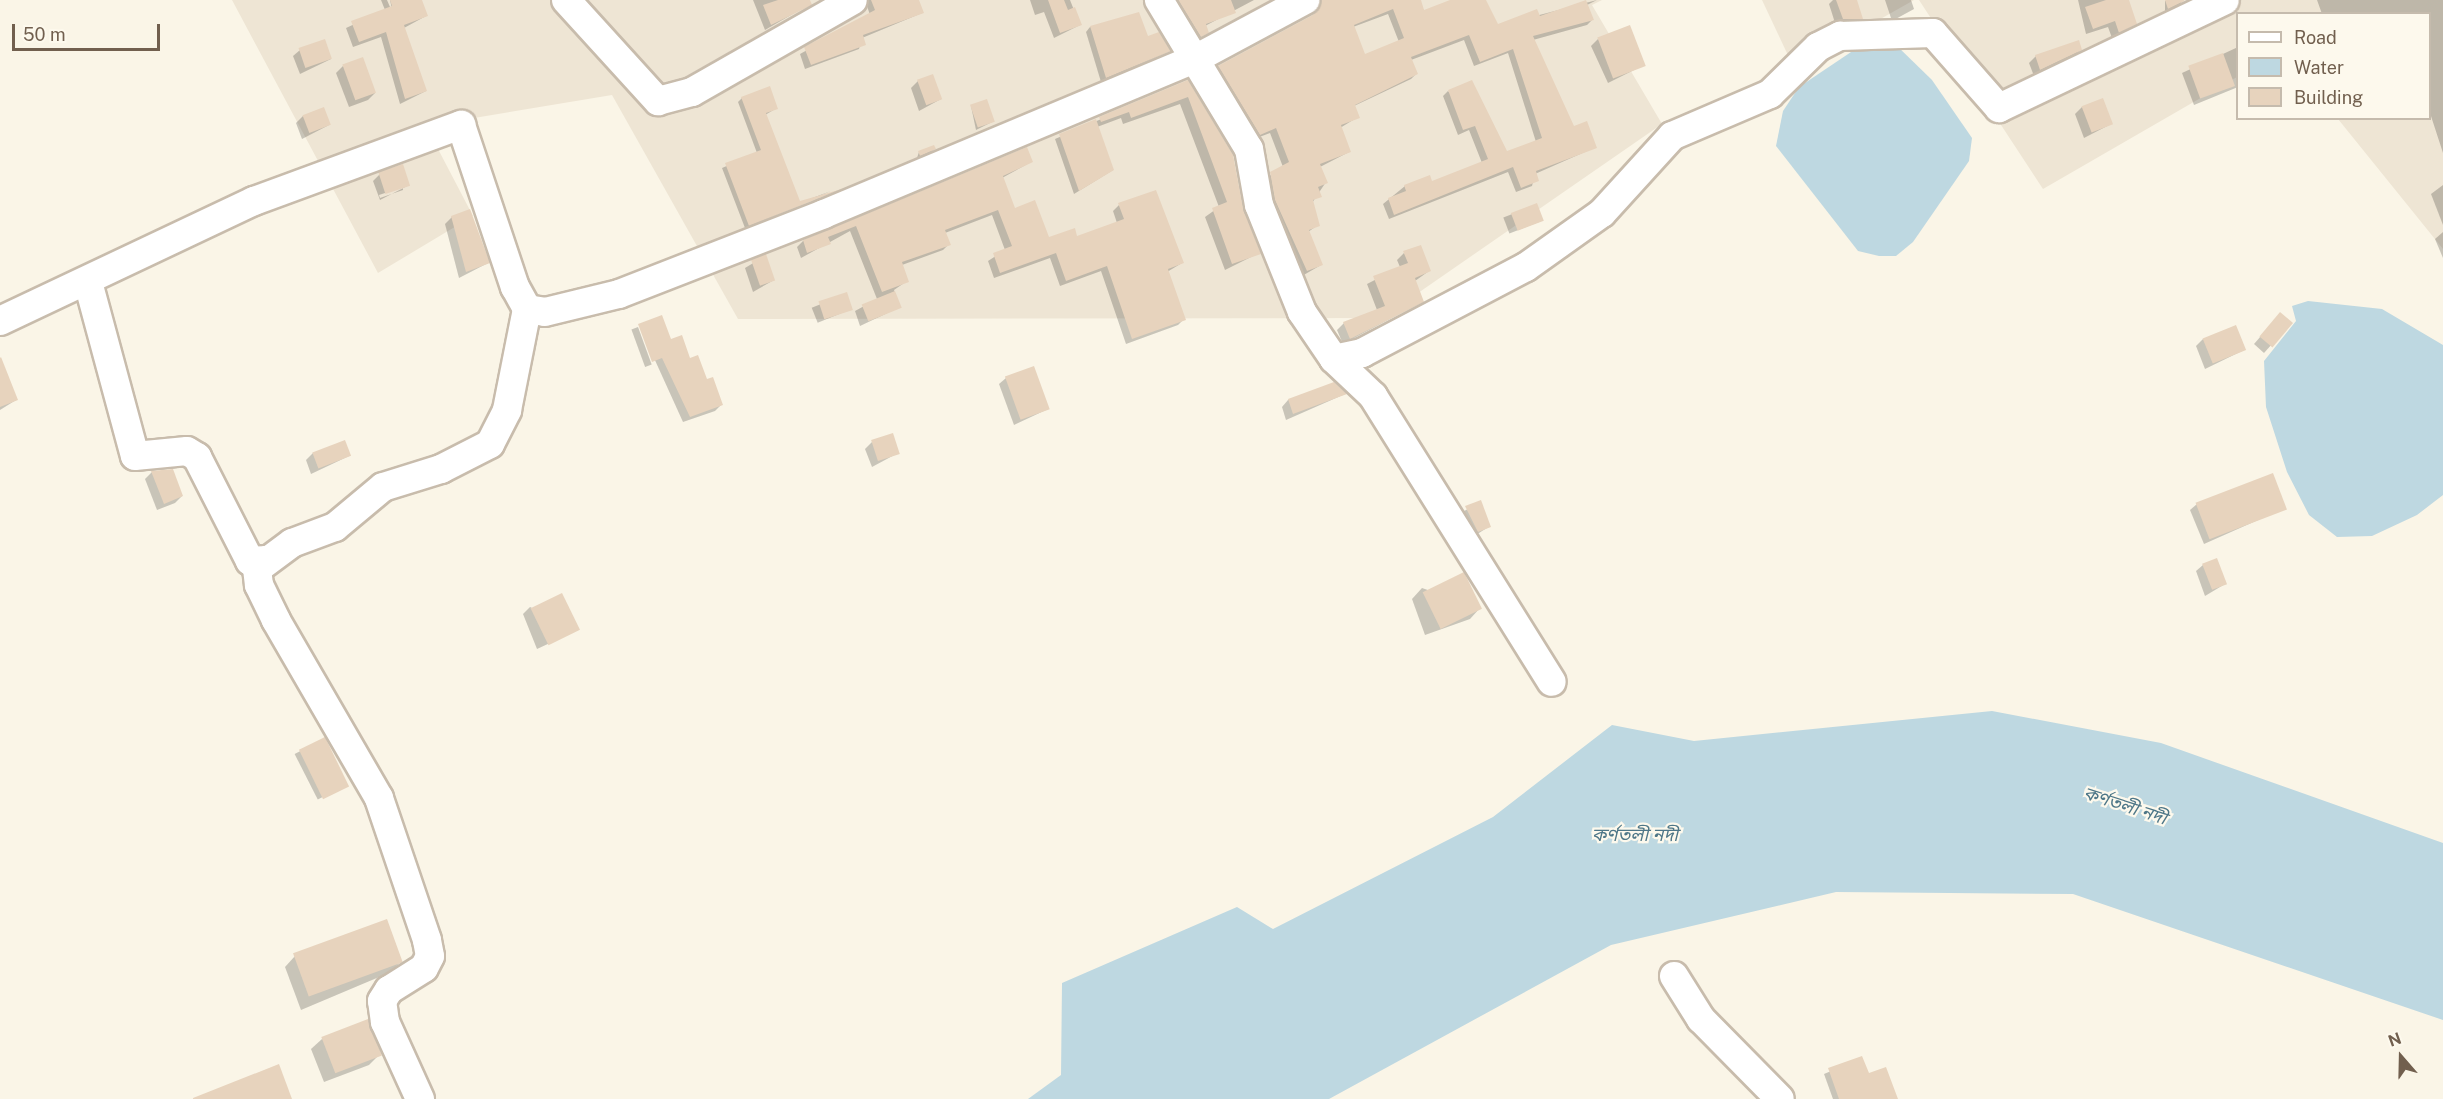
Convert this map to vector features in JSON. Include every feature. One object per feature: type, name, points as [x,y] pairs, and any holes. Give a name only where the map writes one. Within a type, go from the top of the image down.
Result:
[{"type":"street","points":[[566,0],[658,101],[692,92],[853,0]]},
{"type":"street","points":[[1159,0],[1197,58],[1249,149],[1259,205],[1275,250],[1302,312],[1334,359],[1373,396],[1552,682]]},
{"type":"street","points":[[527,309],[545,312],[619,294],[1197,58],[1305,0]]},
{"type":"street","points":[[1334,359],[1373,348],[1526,267],[1602,213],[1672,136],[1770,94],[1818,48],[1840,36],[1934,33],[1999,108],[2225,0]]},
{"type":"street","points":[[0,321],[88,282],[254,201],[460,124],[514,287],[527,309],[507,410],[490,444],[441,469],[383,486],[335,527],[263,561],[250,561],[197,457],[187,451],[135,456],[88,282]]},
{"type":"street","points":[[263,561],[257,569],[258,585],[379,798],[427,940],[430,956],[424,968],[389,990],[382,1001],[385,1022],[420,1099]]},
{"type":"street","points":[[1674,976],[1701,1019],[1780,1099]]},
{"type":"shaded area","points":[[232,0],[1602,0],[1592,5],[1662,124],[1382,318],[738,319],[612,95],[426,126],[473,216],[378,273]]},
{"type":"shaded area","points":[[1762,0],[1914,0],[1794,68]]},
{"type":"shaded area","points":[[1919,0],[2443,0],[2443,249],[2339,120],[2431,120],[2431,12],[2236,12],[2236,78],[2043,189]]},
{"type":"water","points":[[1894,43],[1932,80],[1972,138],[1969,161],[1913,242],[1896,256],[1879,256],[1858,251],[1776,146],[1783,111],[1799,87],[1860,46]]},
{"type":"water","points":[[2308,301],[2382,309],[2443,345],[2443,495],[2417,515],[2372,536],[2337,537],[2309,515],[2287,472],[2266,407],[2264,361],[2296,321],[2292,306]]},
{"type":"water","name":"কর্ণতলী নদী","points":[[1992,711],[2161,743],[2443,843],[2443,1020],[2073,894],[1836,892],[1611,945],[1329,1099],[1028,1099],[1061,1075],[1062,983],[1237,907],[1273,929],[1493,817],[1612,725],[1694,741]]},
{"type":"building","points":[[390,0],[422,0],[428,16],[404,25],[427,91],[405,99],[386,32],[359,42],[351,21],[392,6]]},
{"type":"building","points":[[778,0],[810,0],[812,5],[771,25],[763,5]]},
{"type":"building","points":[[871,0],[919,0],[924,13],[863,35],[866,45],[811,65],[804,47],[875,10]]},
{"type":"building","points":[[1048,0],[1064,0],[1068,10],[1075,7],[1082,25],[1060,33]]},
{"type":"building","points":[[1178,0],[1231,0],[1236,13],[1206,24],[1209,33],[1201,37]]},
{"type":"building","points":[[1321,0],[1421,0],[1424,10],[1450,0],[1486,0],[1498,24],[1537,9],[1540,16],[1586,0],[1594,20],[1533,36],[1574,126],[1587,121],[1597,148],[1536,171],[1539,181],[1521,188],[1513,167],[1394,215],[1388,198],[1406,191],[1404,185],[1430,175],[1432,181],[1488,159],[1475,126],[1463,130],[1448,90],[1472,80],[1507,151],[1542,138],[1513,49],[1480,62],[1469,35],[1411,57],[1418,74],[1355,105],[1360,118],[1341,125],[1351,152],[1320,164],[1328,183],[1318,187],[1322,197],[1313,200],[1320,226],[1309,230],[1323,265],[1307,271],[1275,200],[1270,172],[1289,162],[1276,128],[1260,135],[1218,66],[1313,15]],"holes":[[[1393,9],[1404,38],[1365,54],[1354,25]]]},
{"type":"building","points":[[1836,0],[1857,0],[1863,19],[1843,19]]},
{"type":"building","points":[[2106,0],[2129,0],[2137,24],[2119,33],[2115,21],[2093,29],[2085,7]]},
{"type":"building","points":[[2165,0],[2184,0],[2184,1],[2168,9]]},
{"type":"building","points":[[1139,12],[1148,36],[1159,32],[1171,51],[1106,78],[1090,26]]},
{"type":"building","points":[[1630,25],[1646,66],[1613,79],[1597,38]]},
{"type":"building","points":[[325,39],[332,59],[305,68],[299,48]]},
{"type":"building","points":[[2079,40],[2082,50],[2040,70],[2035,55]]},
{"type":"building","points":[[2223,53],[2235,86],[2200,99],[2188,66]]},
{"type":"building","points":[[363,57],[376,93],[355,100],[342,65]]},
{"type":"building","points":[[933,74],[942,99],[926,105],[917,80]]},
{"type":"building","points":[[1188,80],[1233,155],[1243,208],[1261,254],[1232,264],[1212,208],[1227,202],[1188,97],[1131,118],[1129,112],[1101,122],[1099,117]]},
{"type":"building","points":[[770,86],[778,109],[766,113],[800,201],[842,189],[749,226],[725,163],[761,150],[741,97]]},
{"type":"building","points":[[2103,98],[2113,124],[2092,132],[2082,106]]},
{"type":"building","points":[[987,99],[995,122],[978,128],[970,105]]},
{"type":"building","points":[[324,107],[331,125],[309,133],[303,115]]},
{"type":"building","points":[[1096,119],[1114,170],[1079,191],[1059,134]]},
{"type":"building","points":[[934,145],[936,149],[920,156],[918,151]]},
{"type":"building","points":[[1027,147],[1033,162],[1003,176],[1015,208],[1035,200],[1049,237],[1075,228],[1077,236],[1124,219],[1118,203],[1156,190],[1184,263],[1168,269],[1186,320],[1132,339],[1107,266],[1066,281],[1056,253],[1000,273],[993,253],[1012,246],[998,210],[945,230],[951,245],[902,262],[909,282],[882,292],[856,226],[828,237],[831,244],[807,253],[803,240]]},
{"type":"building","points":[[403,164],[410,186],[385,194],[378,172]]},
{"type":"building","points":[[1537,203],[1544,221],[1518,231],[1511,213]]},
{"type":"building","points":[[470,209],[490,263],[466,272],[451,216]]},
{"type":"building","points":[[1421,245],[1431,271],[1415,278],[1424,302],[1350,339],[1343,322],[1385,306],[1373,276],[1408,263],[1403,251]]},
{"type":"building","points":[[766,254],[775,280],[760,286],[751,259]]},
{"type":"building","points":[[895,291],[902,308],[868,321],[862,304]]},
{"type":"building","points":[[847,292],[853,310],[824,319],[818,301]]},
{"type":"building","points":[[2280,312],[2293,323],[2272,347],[2259,337]]},
{"type":"building","points":[[662,315],[671,339],[682,335],[690,358],[698,355],[707,379],[713,377],[723,405],[690,417],[662,358],[652,362],[638,324]]},
{"type":"building","points":[[2236,325],[2246,350],[2213,364],[2203,338]]},
{"type":"building","points":[[0,358],[18,400],[0,407]]},
{"type":"building","points":[[1034,366],[1050,409],[1021,420],[1005,377]]},
{"type":"building","points":[[1334,382],[1347,394],[1293,414],[1288,399]]},
{"type":"building","points":[[893,433],[900,454],[878,461],[871,440]]},
{"type":"building","points":[[345,440],[351,456],[318,468],[312,453]]},
{"type":"building","points":[[173,469],[183,496],[164,504],[151,471]]},
{"type":"building","points":[[2273,473],[2287,509],[2209,539],[2196,503]]},
{"type":"building","points":[[1481,500],[1491,527],[1478,532],[1465,506]]},
{"type":"building","points":[[2217,558],[2227,584],[2212,590],[2202,564]]},
{"type":"building","points":[[1464,572],[1482,609],[1441,629],[1423,592]]},
{"type":"building","points":[[562,593],[580,630],[549,645],[531,608]]},
{"type":"building","points":[[325,737],[349,786],[323,799],[299,750]]},
{"type":"building","points":[[387,919],[403,962],[309,996],[293,953]]},
{"type":"building","points":[[368,1019],[382,1055],[335,1073],[321,1037]]},
{"type":"building","points":[[1862,1056],[1869,1073],[1886,1067],[1898,1099],[1839,1099],[1828,1068]]},
{"type":"building","points":[[279,1064],[292,1099],[193,1099],[193,1098]]}]
